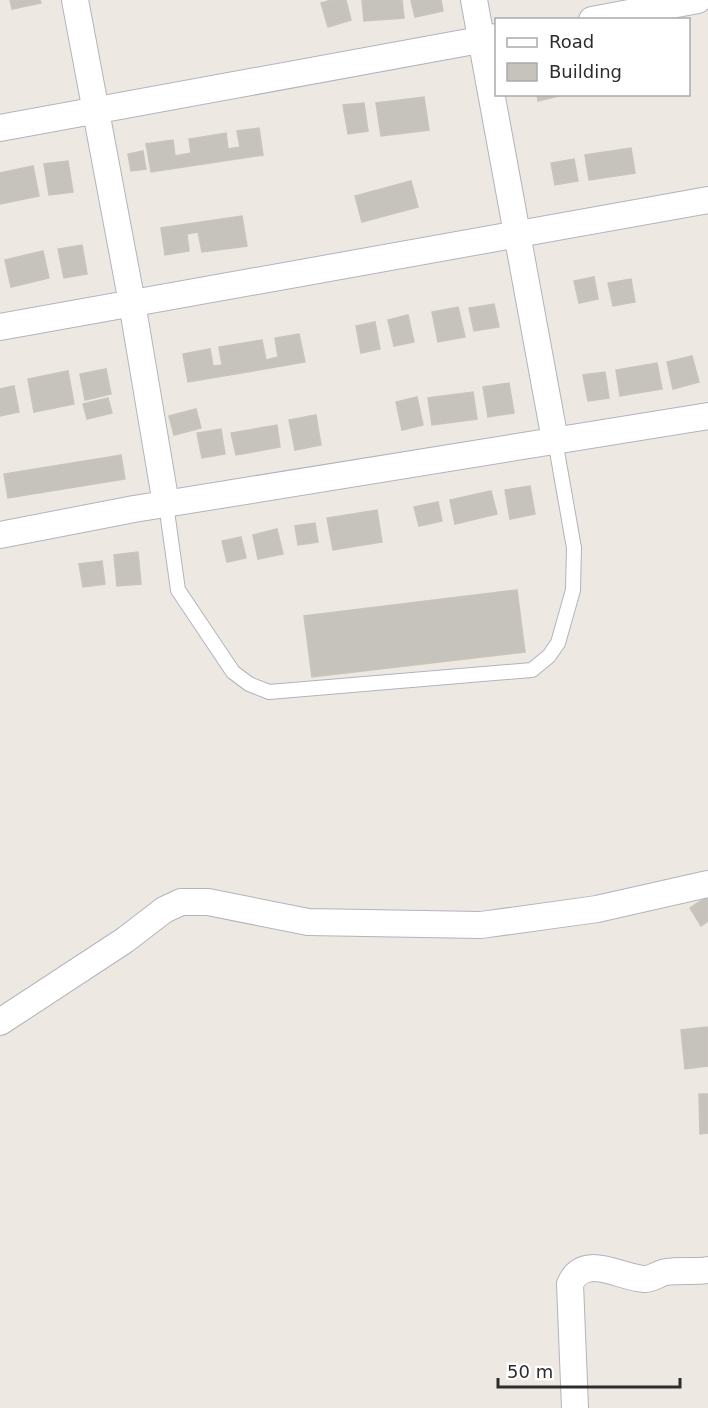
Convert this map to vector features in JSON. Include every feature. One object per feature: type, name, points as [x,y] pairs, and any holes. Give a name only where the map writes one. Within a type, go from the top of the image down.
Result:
[{"type":"street","points":[[75,0],[132,303],[166,504]]},
{"type":"street","points":[[474,0],[489,39],[495,81]]},
{"type":"street","points":[[603,18],[698,0]]},
{"type":"street","points":[[0,128],[489,39]]},
{"type":"street","points":[[497,96],[517,235],[555,440]]},
{"type":"street","points":[[0,327],[708,200]]},
{"type":"street","points":[[0,536],[166,504],[708,416]]},
{"type":"street","points":[[0,1022],[125,940],[164,910],[181,902],[208,902],[308,922],[481,925],[597,909],[708,884]]},
{"type":"street","points":[[575,1408],[570,1284],[576,1274],[593,1267],[647,1279],[664,1272],[708,1270]]},
{"type":"lane","points":[[166,504],[178,590],[233,672],[249,684],[269,692],[532,670],[549,656],[558,643],[573,590],[574,548],[555,440]]},
{"type":"building","points":[[10,0],[40,0],[41,3],[12,9]]},
{"type":"building","points":[[346,0],[351,20],[328,27],[321,3]]},
{"type":"building","points":[[362,0],[402,0],[404,18],[364,21]]},
{"type":"building","points":[[411,0],[441,0],[443,11],[415,17]]},
{"type":"building","points":[[537,96],[559,96],[538,101]]},
{"type":"building","points":[[424,97],[429,130],[381,136],[376,103]]},
{"type":"building","points":[[364,103],[368,131],[348,134],[343,105]]},
{"type":"building","points":[[259,128],[263,155],[151,172],[146,144],[173,140],[175,156],[191,153],[189,139],[226,133],[228,149],[240,147],[237,131]]},
{"type":"building","points":[[631,148],[635,173],[589,180],[585,155]]},
{"type":"building","points":[[143,151],[146,169],[131,171],[128,154]]},
{"type":"building","points":[[574,159],[578,181],[555,185],[551,163]]},
{"type":"building","points":[[68,161],[73,192],[49,195],[44,164]]},
{"type":"building","points":[[33,166],[39,196],[0,204],[0,173]]},
{"type":"building","points":[[411,181],[418,207],[362,222],[355,196]]},
{"type":"building","points":[[242,216],[247,246],[202,252],[198,232],[187,234],[189,251],[165,255],[161,228]]},
{"type":"building","points":[[82,245],[87,274],[64,278],[58,249]]},
{"type":"building","points":[[43,251],[49,278],[11,287],[5,260]]},
{"type":"building","points":[[594,277],[598,299],[579,303],[574,281]]},
{"type":"building","points":[[631,279],[635,302],[613,306],[608,283]]},
{"type":"building","points":[[494,304],[499,327],[474,331],[469,308]]},
{"type":"building","points":[[458,307],[465,337],[438,342],[432,312]]},
{"type":"building","points":[[408,315],[414,342],[394,346],[388,320]]},
{"type":"building","points":[[375,322],[380,349],[361,353],[356,326]]},
{"type":"building","points":[[299,334],[305,362],[188,382],[183,354],[210,349],[213,366],[222,365],[219,347],[262,340],[266,360],[278,357],[275,338]]},
{"type":"building","points":[[692,356],[699,382],[673,389],[667,362]]},
{"type":"building","points":[[657,363],[662,389],[620,396],[616,370]]},
{"type":"building","points":[[106,369],[111,394],[85,400],[80,374]]},
{"type":"building","points":[[68,371],[74,404],[34,412],[28,379]]},
{"type":"building","points":[[605,372],[609,398],[588,401],[583,375]]},
{"type":"building","points":[[509,383],[514,413],[488,417],[483,387]]},
{"type":"building","points":[[14,386],[19,412],[0,416],[0,389]]},
{"type":"building","points":[[473,392],[477,419],[432,425],[428,398]]},
{"type":"building","points":[[417,397],[423,425],[402,430],[396,402]]},
{"type":"building","points":[[108,398],[112,413],[87,419],[83,404]]},
{"type":"building","points":[[196,409],[201,428],[174,435],[169,416]]},
{"type":"building","points":[[316,415],[321,445],[295,450],[289,420]]},
{"type":"building","points":[[277,425],[280,447],[236,455],[231,433]]},
{"type":"building","points":[[221,429],[225,454],[202,458],[197,433]]},
{"type":"building","points":[[121,455],[125,479],[8,498],[4,474]]},
{"type":"building","points":[[530,486],[535,514],[510,519],[505,490]]},
{"type":"building","points":[[491,491],[497,514],[455,524],[450,500]]},
{"type":"building","points":[[438,502],[442,521],[419,526],[414,507]]},
{"type":"building","points":[[377,510],[382,542],[333,550],[327,518]]},
{"type":"building","points":[[315,523],[318,542],[298,545],[295,526]]},
{"type":"building","points":[[277,529],[283,554],[258,559],[253,535]]},
{"type":"building","points":[[241,537],[246,558],[227,562],[222,541]]},
{"type":"building","points":[[138,552],[141,584],[117,586],[114,555]]},
{"type":"building","points":[[102,561],[105,584],[83,587],[79,564]]},
{"type":"building","points":[[517,590],[525,652],[312,677],[304,616]]},
{"type":"building","points":[[708,896],[708,921],[701,926],[690,908]]},
{"type":"building","points":[[708,1027],[708,1066],[685,1069],[681,1030]]},
{"type":"building","points":[[699,1094],[708,1094],[708,1133],[700,1134]]}]
